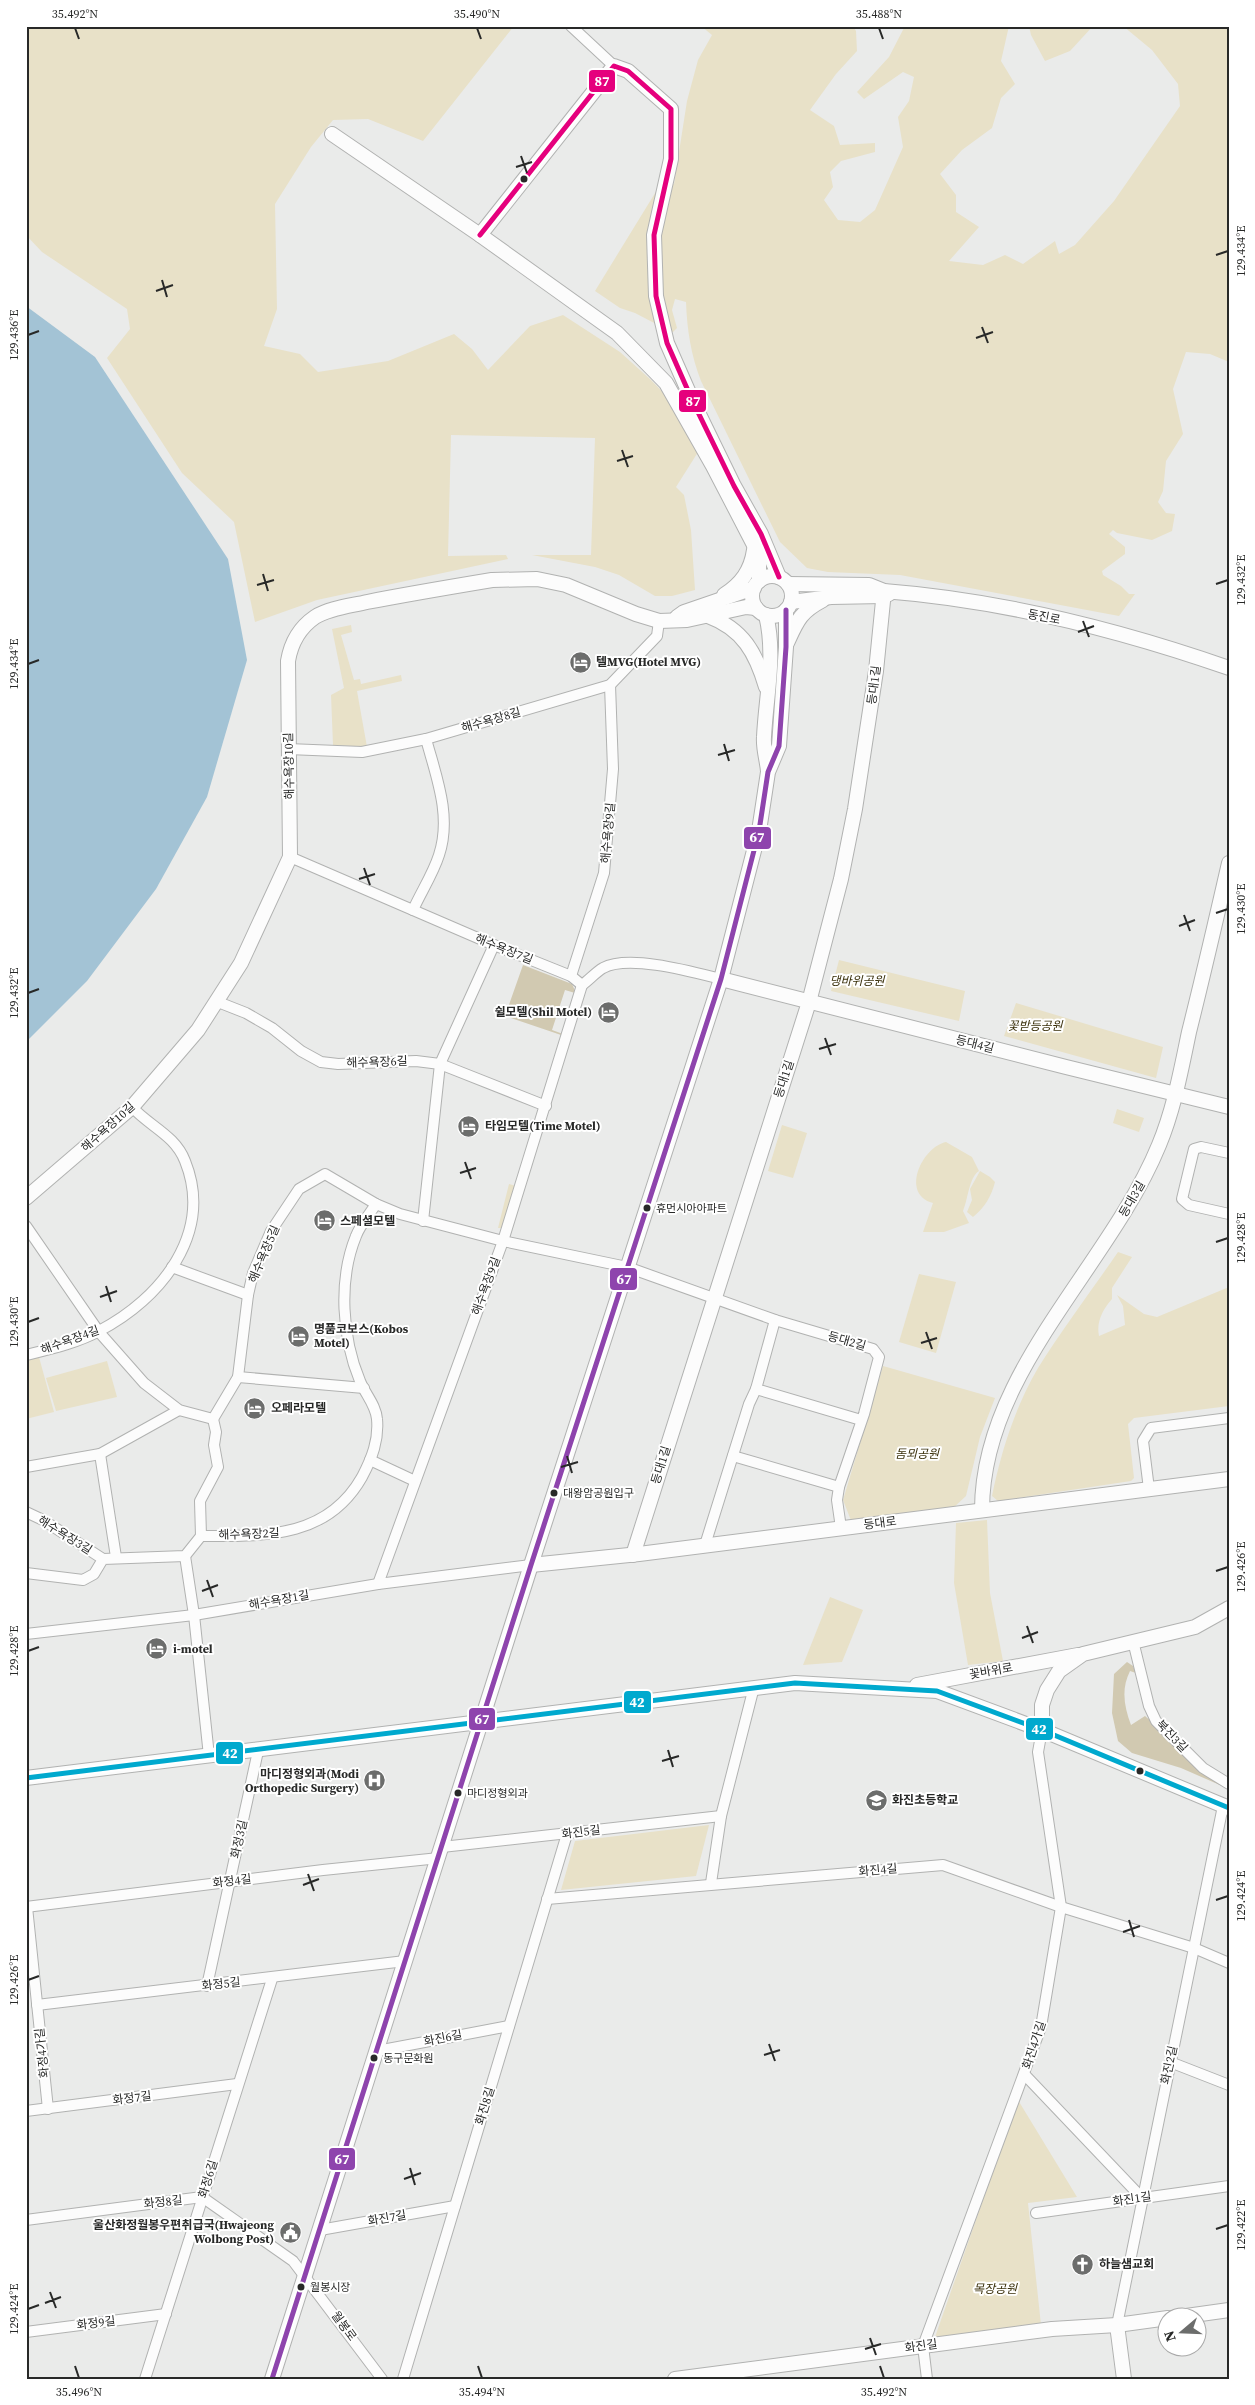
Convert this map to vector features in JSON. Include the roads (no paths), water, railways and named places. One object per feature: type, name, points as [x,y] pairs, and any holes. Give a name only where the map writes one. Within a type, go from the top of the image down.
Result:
[{"type":"street","points":[[272,2379],[531,1565],[721,979],[759,831],[768,772],[779,746],[788,606],[792,593],[783,580],[762,534],[692,402],[667,344],[656,296],[654,235],[671,158],[671,109],[628,71],[614,66],[571,26]]},
{"type":"street","points":[[480,235],[614,66]]},
{"type":"street","points":[[332,134],[480,235],[617,333],[666,383],[713,466],[754,545],[759,563],[753,600],[761,611],[771,637],[772,657],[764,739],[768,772]]},
{"type":"street","points":[[711,610],[740,584],[748,572],[754,545]]},
{"type":"street","points":[[711,610],[770,576],[783,580],[869,585],[888,593]]},
{"type":"street","name":"해수욕장10길","points":[[26,1198],[132,1107],[198,1030],[218,1002],[241,963],[290,856],[288,661],[291,646],[302,629],[316,617],[337,609],[492,580],[537,579],[566,585],[636,614],[659,621],[688,620],[711,610]]},
{"type":"street","points":[[711,610],[746,607],[775,615],[788,606],[831,597],[888,593]]},
{"type":"street","name":"동진로","points":[[888,593],[985,605],[1068,621],[1140,639],[1229,668]]},
{"type":"street","name":"등대1길","points":[[633,1554],[809,1002],[841,878],[855,809],[888,593]]},
{"type":"street","points":[[786,647],[797,620],[806,610],[831,597]]},
{"type":"street","points":[[711,610],[735,630],[749,647],[760,667],[768,695]]},
{"type":"street","name":"해수욕장8길","points":[[288,749],[362,752],[426,739],[610,685],[657,636],[659,621]]},
{"type":"street","name":"해수욕장9길","points":[[571,976],[604,873],[613,769],[610,685]]},
{"type":"street","points":[[413,910],[440,854],[444,823],[442,795],[426,739]]},
{"type":"street","name":"해수욕장7길","points":[[290,856],[494,945],[571,976],[582,985]]},
{"type":"street","name":"등대3길","points":[[982,1510],[982,1487],[991,1443],[1005,1406],[1047,1331],[1138,1191],[1160,1144],[1175,1094],[1226,889],[1229,863]]},
{"type":"street","points":[[423,1221],[440,1064],[494,945]]},
{"type":"street","points":[[582,985],[604,967],[624,963],[664,965],[721,979]]},
{"type":"street","name":"등대4길","points":[[721,979],[1229,1106]]},
{"type":"street","name":"해수욕장9길","points":[[378,1584],[503,1241],[582,985]]},
{"type":"street","name":"해수욕장6길","points":[[218,1002],[246,1013],[272,1028],[301,1052],[321,1062],[338,1064],[416,1061],[440,1064],[546,1106]]},
{"type":"street","name":"해수욕장4길","points":[[26,1355],[50,1349],[98,1332],[136,1307],[161,1285],[189,1233],[194,1208],[192,1182],[185,1160],[174,1142],[141,1117],[132,1107]]},
{"type":"street","points":[[1229,1153],[1201,1147],[1194,1149],[1182,1199],[1189,1205],[1229,1214]]},
{"type":"street","name":"해수욕장5길","points":[[213,1419],[238,1377],[248,1295],[253,1272],[270,1231],[300,1188],[324,1174],[376,1204],[423,1221],[503,1241],[627,1267],[714,1297]]},
{"type":"street","name":"해수욕장2길","points":[[185,1556],[201,1536],[285,1533],[329,1514],[352,1493],[370,1460],[377,1438],[377,1417],[360,1382],[347,1332],[346,1279],[356,1235],[376,1204]]},
{"type":"street","points":[[26,1226],[98,1332],[144,1383],[179,1410],[213,1419],[216,1432],[214,1445],[218,1467],[200,1501],[201,1536]]},
{"type":"street","points":[[172,1267],[248,1295]]},
{"type":"street","name":"등대2길","points":[[714,1297],[775,1320],[873,1349],[880,1355],[862,1420],[838,1487],[837,1500],[841,1528]]},
{"type":"street","points":[[705,1545],[756,1389],[775,1320]]},
{"type":"street","points":[[238,1377],[364,1388]]},
{"type":"street","points":[[756,1389],[862,1420]]},
{"type":"street","points":[[26,1466],[100,1454],[179,1410]]},
{"type":"street","points":[[1148,1489],[1143,1441],[1151,1428],[1229,1418]]},
{"type":"street","points":[[100,1454],[116,1557]]},
{"type":"street","points":[[733,1456],[838,1487]]},
{"type":"street","points":[[370,1460],[415,1481]]},
{"type":"street","name":"등대로","points":[[531,1565],[633,1554],[1229,1479]]},
{"type":"street","name":"해수욕장3길","points":[[26,1512],[43,1520],[103,1559]]},
{"type":"street","points":[[26,1573],[83,1580],[94,1574],[103,1559],[116,1557],[185,1556],[194,1615],[209,1756]]},
{"type":"street","name":"해수욕장1길","points":[[26,1634],[194,1615],[378,1584],[531,1565]]},
{"type":"street","name":"꽃바위로","points":[[900,1689],[1084,1654],[1195,1627],[1229,1608]]},
{"type":"street","name":"북진3길","points":[[1132,1641],[1149,1706],[1156,1721],[1203,1768],[1229,1784]]},
{"type":"street","name":"꽃바위로","points":[[1042,1730],[1042,1705],[1047,1690],[1059,1671],[1084,1654]]},
{"type":"street","points":[[26,1778],[258,1751],[795,1683],[937,1691],[1042,1730],[1226,1807]]},
{"type":"street","points":[[711,1883],[721,1816],[754,1687]]},
{"type":"street","name":"화진4가길","points":[[923,2346],[1042,2027],[1061,1907],[1038,1752],[1042,1730]]},
{"type":"street","name":"화정3길","points":[[207,1986],[258,1751]]},
{"type":"street","name":"화진2길","points":[[1117,2325],[1170,2062],[1226,1807]]},
{"type":"street","name":"화진5길","points":[[440,1852],[567,1834],[721,1816]]},
{"type":"street","name":"화진8길","points":[[403,2379],[567,1834]]},
{"type":"street","name":"화정4길","points":[[26,1907],[230,1882],[440,1852]]},
{"type":"street","name":"화진4길","points":[[547,1899],[711,1883],[943,1865],[1061,1907],[1194,1948],[1229,1963]]},
{"type":"street","name":"화정4가길","points":[[26,1907],[48,2109]]},
{"type":"street","name":"화정5길","points":[[37,2005],[272,1979],[405,1961]]},
{"type":"street","name":"화정6길","points":[[146,2379],[237,2084],[272,1979]]},
{"type":"street","name":"화진6길","points":[[377,2051],[509,2026]]},
{"type":"street","points":[[1170,2062],[1229,2085]]},
{"type":"street","points":[[1024,2074],[1142,2198]]},
{"type":"street","name":"화정7길","points":[[26,2111],[237,2084]]},
{"type":"street","name":"화진1길","points":[[1036,2213],[1229,2186]]},
{"type":"street","points":[[202,2197],[293,2260],[305,2274]]},
{"type":"street","name":"화정8길","points":[[26,2220],[202,2197]]},
{"type":"street","name":"화진7길","points":[[320,2230],[455,2206]]},
{"type":"street","name":"월봉로","points":[[305,2274],[382,2379]]},
{"type":"street","points":[[1208,2313],[1229,2310]]},
{"type":"street","name":"화정9길","points":[[26,2332],[166,2314]]},
{"type":"street","name":"화진길","points":[[675,2379],[718,2376],[1052,2329],[1117,2325],[1158,2319]]},
{"type":"street","points":[[1117,2325],[1124,2379]]},
{"type":"street","points":[[923,2346],[927,2379]]},
{"type":"water","points":[[26,306],[95,357],[228,559],[247,660],[207,797],[156,889],[87,981],[26,1042]]},
{"type":"place","name":"텔MVG(Hotel MVG)","points":[[580,662]]},
{"type":"place","name":"쉴모텔(Shil Motel)","points":[[608,1012]]},
{"type":"place","name":"타임모텔(Time Motel)","points":[[469,1126]]},
{"type":"place","name":"휴먼시아아파트","points":[[647,1208]]},
{"type":"place","name":"스페셜모텔","points":[[324,1221]]},
{"type":"place","name":"명품코보스(Kobos Motel)","points":[[298,1336]]},
{"type":"place","name":"오페라모텔","points":[[255,1408]]},
{"type":"place","name":"대왕암공원입구","points":[[554,1493]]},
{"type":"place","name":"i-motel","points":[[157,1649]]},
{"type":"place","name":"마디정형외과(Modi Orthopedic Surgery)","points":[[375,1781]]},
{"type":"place","name":"마디정형외과","points":[[458,1793]]},
{"type":"place","name":"화진초등학교","points":[[876,1800]]},
{"type":"place","name":"동구문화원","points":[[374,2058]]},
{"type":"place","name":"울산화정월봉우편취급국(Hwajeong Wolbong Post)","points":[[290,2232]]},
{"type":"place","name":"하늘샘교회","points":[[1083,2264]]},
{"type":"place","name":"월봉시장","points":[[301,2287]]},
{"type":"park label","name":"댕바위공원","points":[[857,981]]},
{"type":"park label","name":"꽃받등공원","points":[[1035,1026]]},
{"type":"park label","name":"돔뫼공원","points":[[917,1454]]},
{"type":"park label","name":"목장공원","points":[[995,2289]]}]
